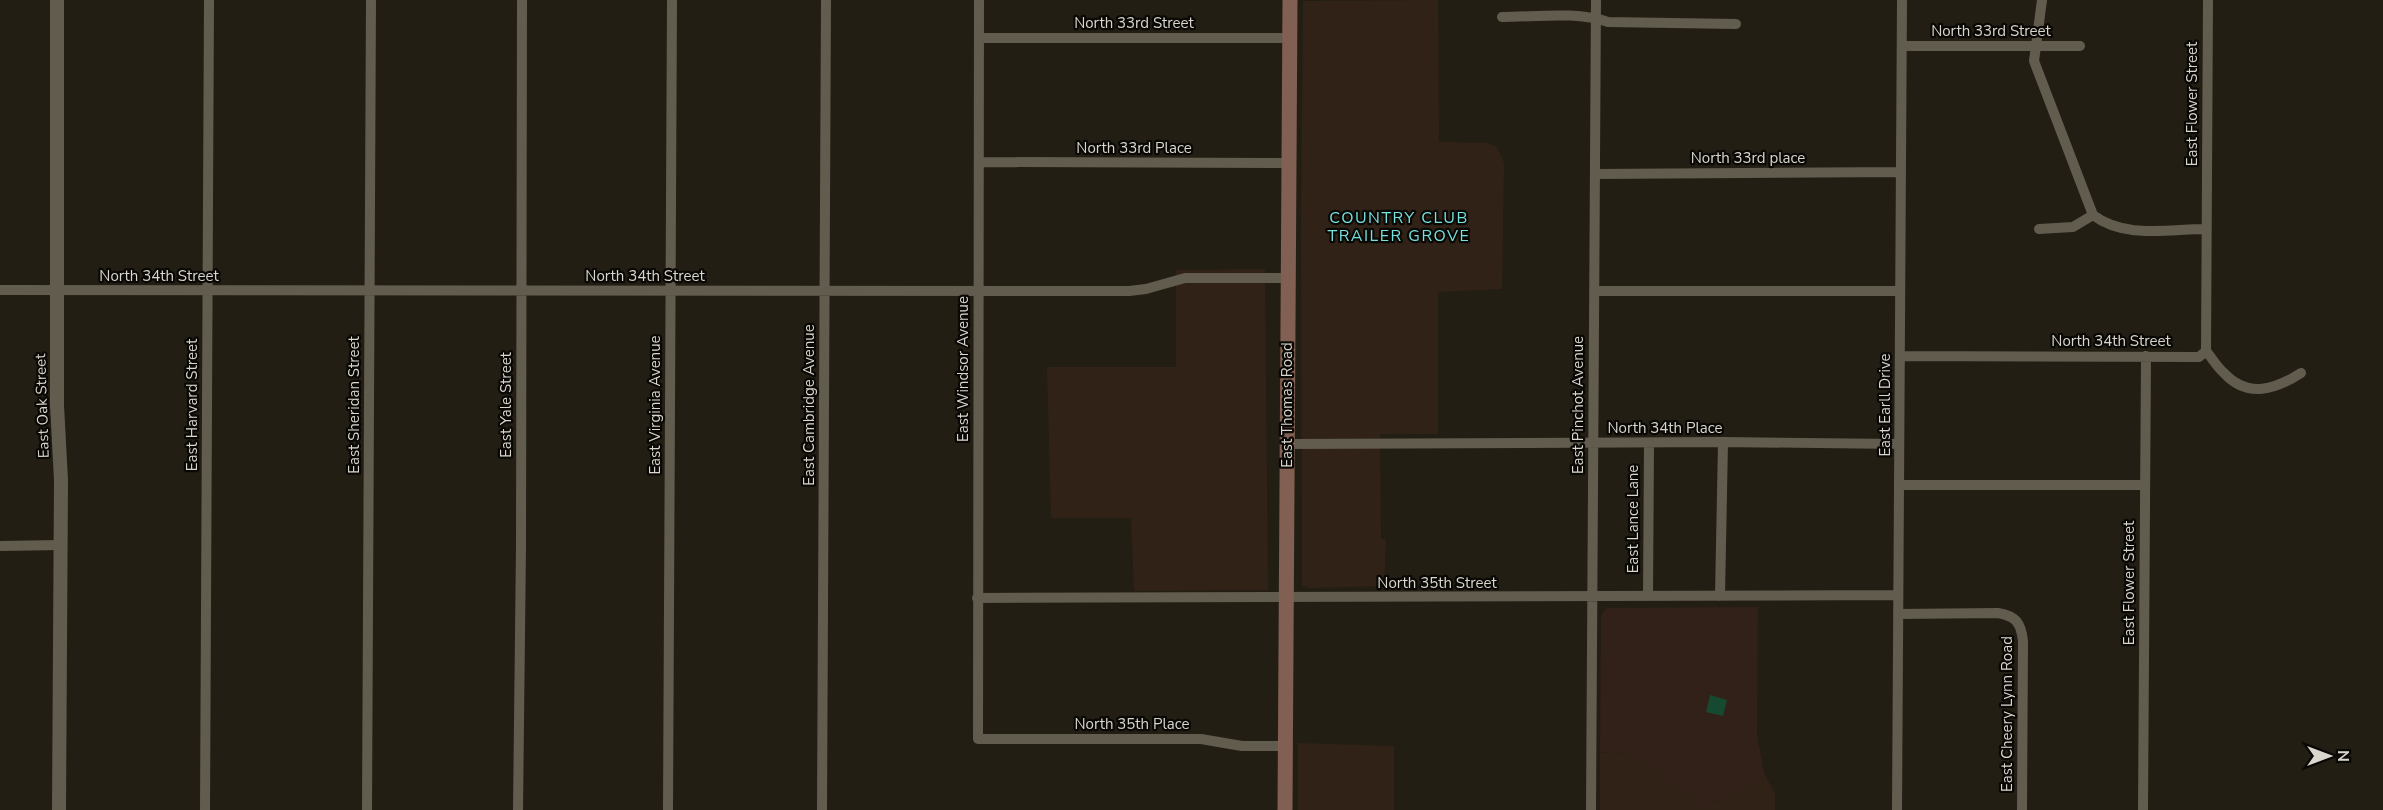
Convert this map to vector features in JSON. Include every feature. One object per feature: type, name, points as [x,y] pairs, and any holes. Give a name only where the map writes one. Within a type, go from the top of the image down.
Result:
[{"type":"main road","name":"East Thomas Road","points":[[1285,810],[1290,0]]},
{"type":"street","name":"East Oak Street","points":[[57,0],[56,291],[57,405],[61,480],[59,810]]},
{"type":"street","name":"East Harvard Street","points":[[205,810],[209,0]]},
{"type":"street","name":"East Sheridan Street","points":[[367,810],[371,0]]},
{"type":"street","name":"East Yale Street","points":[[518,810],[522,0]]},
{"type":"street","name":"East Virginia Avenue","points":[[668,810],[672,0]]},
{"type":"street","name":"East Cambridge Avenue","points":[[822,810],[826,0]]},
{"type":"street","name":"East Windsor Avenue","points":[[978,738],[979,0]]},
{"type":"street","name":"East Pinchot Avenue","points":[[1591,810],[1596,0]]},
{"type":"street","name":"East Earll Drive","points":[[1897,810],[1902,0]]},
{"type":"street","points":[[2042,0],[2034,61],[2093,215],[2124,230],[2206,229]]},
{"type":"street","name":"East Flower Street","points":[[2206,351],[2208,0]]},
{"type":"street","points":[[1502,17],[1596,18],[1608,22],[1736,24]]},
{"type":"street","name":"North 33rd Street","points":[[979,38],[1289,39]]},
{"type":"street","name":"North 33rd Street","points":[[1902,46],[2080,46]]},
{"type":"street","name":"North 33rd Place","points":[[979,162],[1288,163]]},
{"type":"street","name":"North 33rd place","points":[[1595,174],[1901,172]]},
{"type":"street","points":[[2039,229],[2073,227],[2093,215]]},
{"type":"street","name":"North 34th Street","points":[[0,291],[1137,291],[1185,278],[1288,278]]},
{"type":"street","points":[[1594,291],[1900,291]]},
{"type":"street","name":"North 34th Street","points":[[1900,356],[2199,357],[2206,351]]},
{"type":"street","points":[[2206,351],[2224,374],[2234,381],[2257,389],[2281,386],[2301,373]]},
{"type":"street","name":"East Flower Street","points":[[2143,810],[2146,356]]},
{"type":"street","points":[[1722,596],[1719,576],[1722,572],[1723,442]]},
{"type":"street","name":"North 34th Place","points":[[1287,444],[1723,442],[1899,444]]},
{"type":"street","name":"East Lance Lane","points":[[1648,596],[1649,443]]},
{"type":"street","points":[[1899,485],[2145,485]]},
{"type":"street","points":[[0,546],[61,545]]},
{"type":"street","name":"North 35th Street","points":[[977,598],[1898,595]]},
{"type":"street","name":"East Cheery Lynn Road","points":[[1898,614],[1998,613],[2015,619],[2022,628],[2022,810]]},
{"type":"street","name":"North 35th Place","points":[[978,738],[1201,739],[1242,746],[1286,746]]},
{"type":"shaded area","points":[[1438,0],[1439,142],[1488,143],[1497,147],[1504,163],[1502,289],[1438,292],[1438,434],[1380,434],[1381,539],[1386,539],[1384,586],[1308,588],[1302,585],[1303,1]]},
{"type":"shaded area","points":[[1265,269],[1268,590],[1134,591],[1131,518],[1051,518],[1047,367],[1176,367],[1176,270]]},
{"type":"shaded area","points":[[1758,607],[1757,735],[1764,773],[1729,796],[1702,807],[1647,761],[1627,754],[1600,752],[1601,617],[1607,608]]},
{"type":"shaded area","points":[[1298,743],[1394,746],[1394,810],[1298,810]]},
{"type":"shaded area","points":[[1600,752],[1627,754],[1647,761],[1702,807],[1729,796],[1764,773],[1775,794],[1775,810],[1600,810]]},
{"type":"green space","points":[[1710,695],[1727,700],[1723,716],[1706,712]]},
{"type":"district","name":"COUNTRY CLUB TRAILER GROVE","points":[[1399,227]]}]
